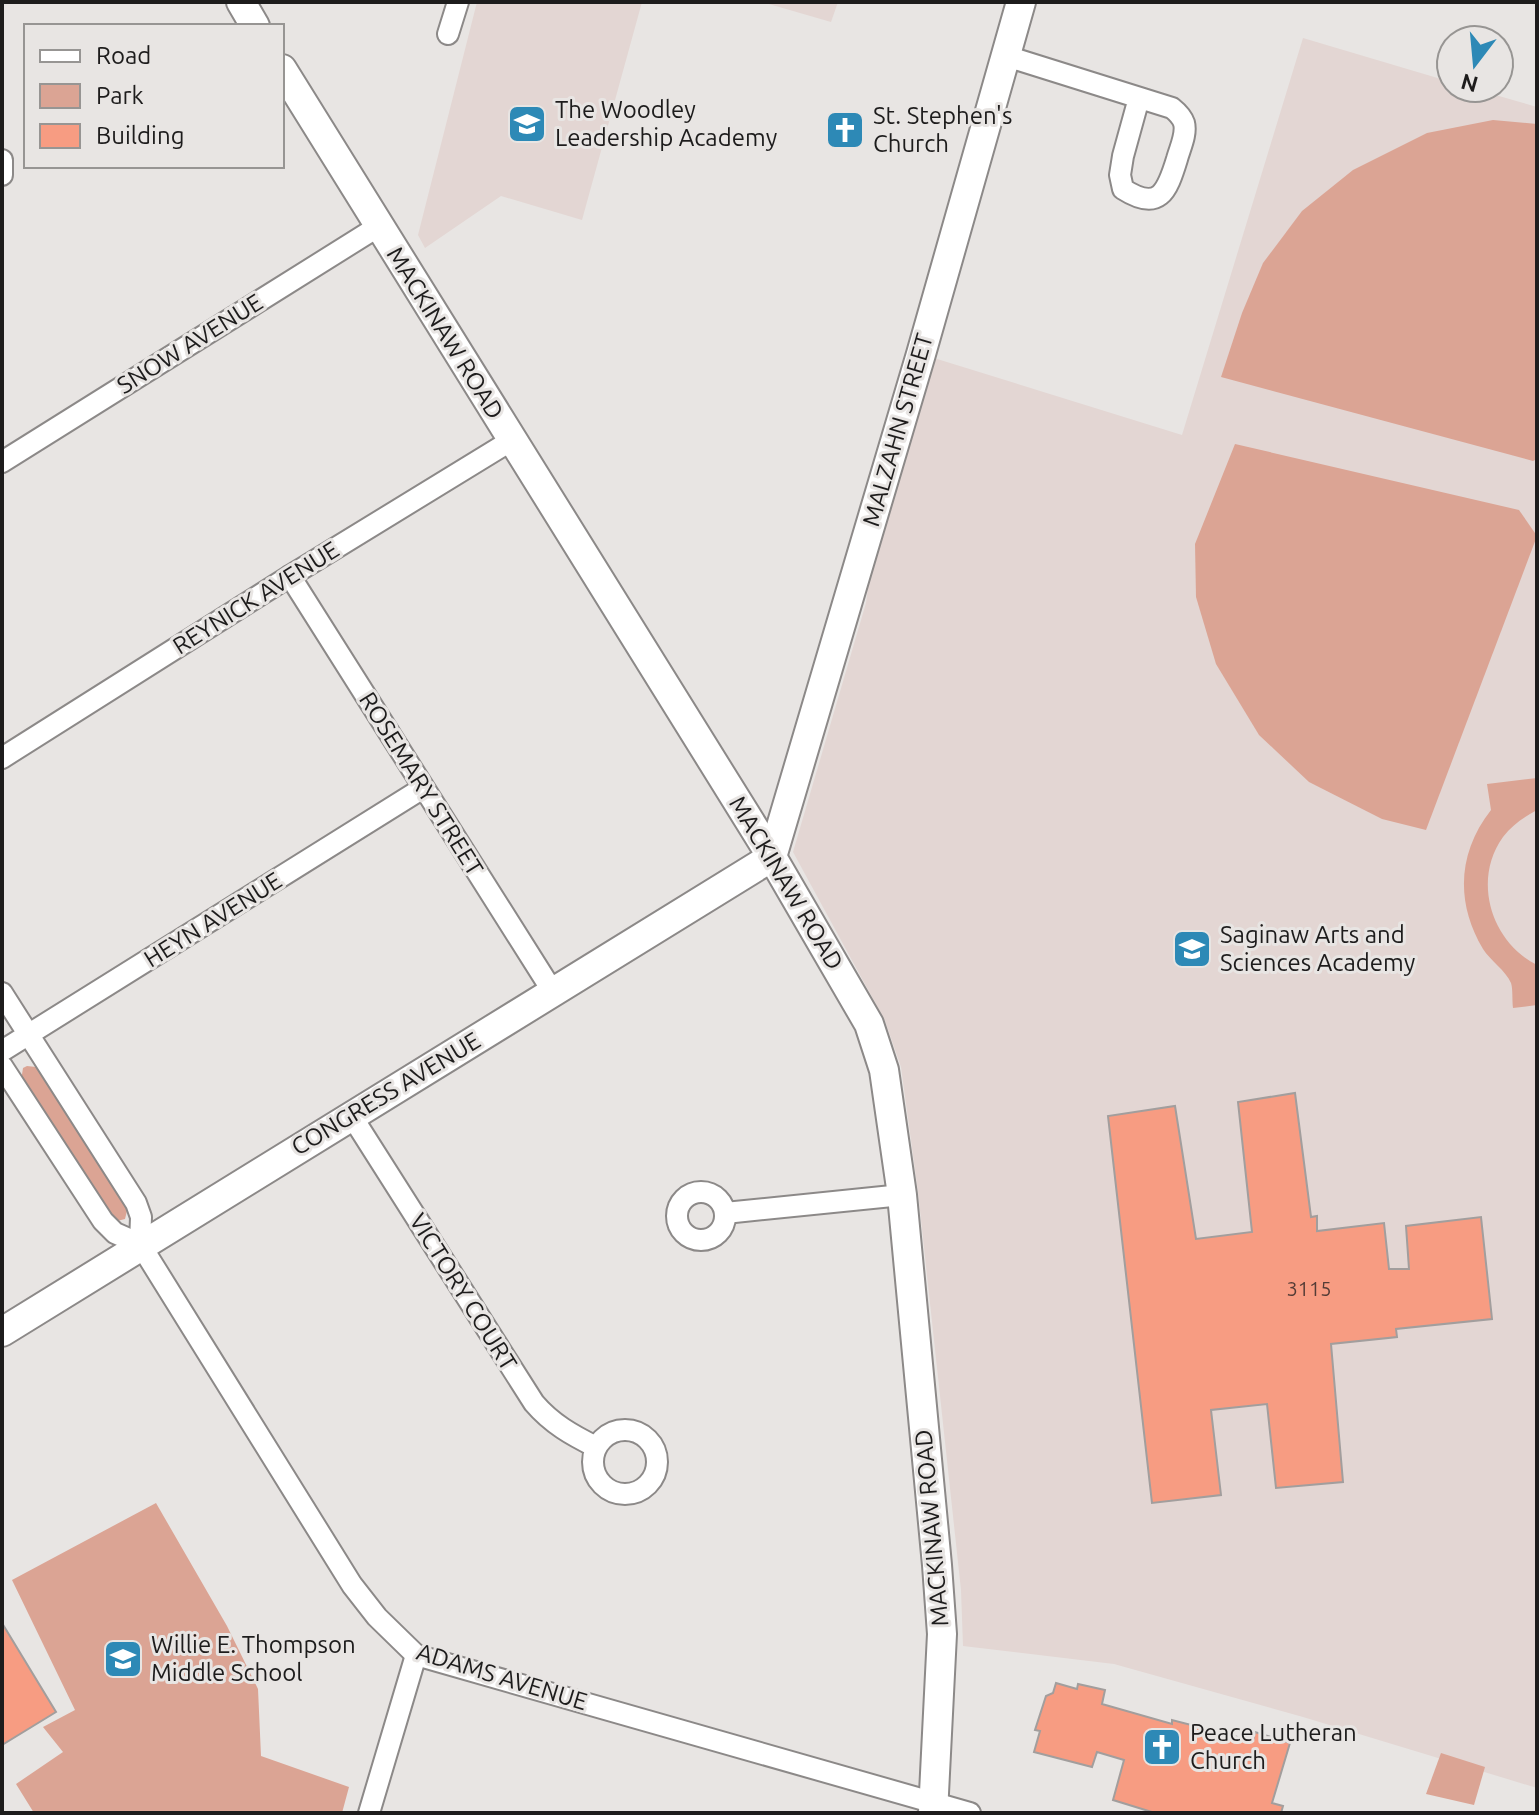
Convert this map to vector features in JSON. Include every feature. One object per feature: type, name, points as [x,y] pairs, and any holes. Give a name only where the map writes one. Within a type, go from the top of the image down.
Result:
[{"type":"street","points":[[241,2],[254,24]]},
{"type":"street","points":[[448,34],[458,2]]},
{"type":"street","name":"MALZAHN STREET","points":[[772,857],[1021,2]]},
{"type":"street","points":[[1006,56],[1172,108],[1184,122],[1184,133],[1165,191],[1147,200],[1123,189],[1120,175],[1139,98]]},
{"type":"street","name":"MACKINAW ROAD","points":[[284,72],[772,857],[869,1024],[884,1070],[902,1195],[942,1634],[934,1808]]},
{"type":"street","points":[[2,160],[2,175]]},
{"type":"street","name":"SNOW AVENUE","points":[[2,462],[379,226]]},
{"type":"street","name":"REYNICK AVENUE","points":[[2,758],[512,440]]},
{"type":"street","name":"ROSEMARY STREET","points":[[290,576],[553,992]]},
{"type":"street","name":"HEYN AVENUE","points":[[2,1051],[423,788]]},
{"type":"street","name":"CONGRESS AVENUE","points":[[2,1332],[140,1244],[772,857]]},
{"type":"street","points":[[2,993],[136,1203],[141,1217],[140,1244],[115,1233],[103,1221],[2,1066]]},
{"type":"street","name":"VICTORY COURT","points":[[351,1115],[534,1403],[547,1418],[596,1447]]},
{"type":"street","points":[[725,1213],[902,1195]]},
{"type":"street","name":"ADAMS AVENUE","points":[[140,1244],[352,1585],[377,1617],[416,1655],[934,1808],[970,1813]]},
{"type":"street","points":[[369,1813],[416,1655]]},
{"type":"shaded area","name":"The Woodley Leadership Academy","points":[[477,2],[642,2],[582,220],[501,196],[425,248],[418,235]]},
{"type":"shaded area","points":[[762,2],[838,2],[831,22]]},
{"type":"shaded area","name":"Saginaw Arts and Sciences Academy","points":[[1303,38],[1435,77],[1435,104],[1515,104],[1515,101],[1537,107],[1537,1788],[1114,1664],[963,1646],[961,1590],[918,1192],[901,1067],[885,1021],[793,852],[866,603],[881,487],[921,354],[1182,435]]},
{"type":"green space","points":[[1493,120],[1537,124],[1537,459],[1533,461],[1221,377],[1242,313],[1263,263],[1302,211],[1353,170],[1427,133]]},
{"type":"green space","points":[[1235,444],[1519,510],[1537,536],[1426,830],[1382,819],[1309,782],[1259,735],[1216,664],[1196,597],[1195,544]]},
{"type":"green space","points":[[1537,778],[1537,810],[1518,822],[1503,837],[1489,872],[1491,908],[1498,926],[1521,955],[1537,965],[1537,1005],[1513,1008],[1511,983],[1483,949],[1474,931],[1468,913],[1464,878],[1472,843],[1491,810],[1487,784]]},
{"type":"green space","points":[[36,1067],[44,1075],[128,1207],[125,1219],[117,1221],[108,1216],[21,1081],[23,1068]]},
{"type":"green space","name":"Willie E. Thompson Middle School","points":[[156,1503],[227,1626],[258,1689],[261,1756],[349,1787],[342,1813],[34,1813],[16,1784],[63,1752],[43,1727],[75,1710],[12,1580]]},
{"type":"green space","points":[[1441,1753],[1485,1767],[1474,1805],[1426,1794]]},
{"type":"building","points":[[1295,1093],[1311,1217],[1317,1216],[1317,1231],[1384,1223],[1389,1269],[1409,1269],[1406,1226],[1481,1217],[1492,1319],[1396,1329],[1397,1337],[1331,1344],[1343,1482],[1276,1488],[1267,1404],[1211,1410],[1221,1495],[1152,1503],[1108,1116],[1175,1106],[1196,1239],[1252,1232],[1238,1102]]},
{"type":"building","points":[[2,1623],[56,1712],[2,1745]]},
{"type":"building","name":"Peace Lutheran Church","points":[[1056,1683],[1077,1689],[1078,1684],[1105,1690],[1102,1704],[1172,1724],[1172,1720],[1253,1741],[1255,1732],[1290,1743],[1272,1803],[1283,1806],[1281,1813],[1155,1813],[1113,1800],[1124,1760],[1097,1752],[1092,1767],[1034,1752],[1040,1731],[1035,1730],[1046,1696],[1053,1693]]},
{"type":"place","name":"The Woodley Leadership Academy","points":[[527,124]]},
{"type":"place","name":"St. Stephen's Church","points":[[845,130]]},
{"type":"place","name":"Saginaw Arts and Sciences Academy","points":[[1192,949]]},
{"type":"place","name":"Willie E. Thompson Middle School","points":[[123,1659]]},
{"type":"place","name":"Peace Lutheran Church","points":[[1162,1747]]}]
